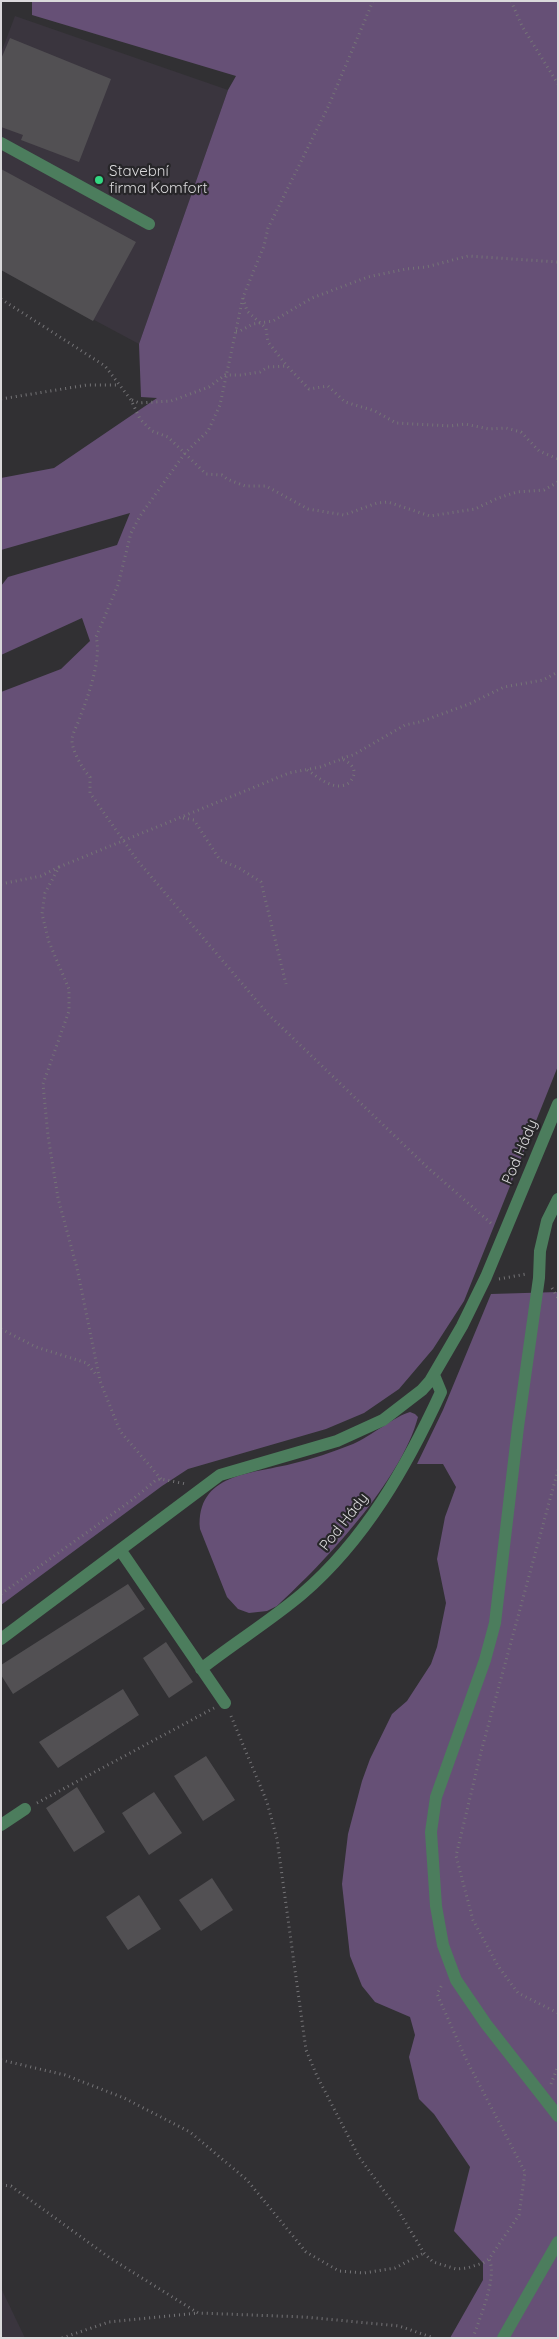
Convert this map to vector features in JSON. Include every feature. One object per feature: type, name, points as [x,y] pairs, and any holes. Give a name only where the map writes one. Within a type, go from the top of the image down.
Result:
[{"type":"street","points":[[1,143],[149,224]]},
{"type":"street","name":"Pod Hády","points":[[1,1639],[121,1551],[204,1486],[228,1471],[322,1446],[371,1427],[411,1400],[434,1375],[462,1326],[486,1277],[558,1104]]},
{"type":"street","points":[[558,1199],[547,1221],[540,1251],[539,1278],[518,1427],[495,1623],[485,1660],[436,1798],[431,1832],[436,1906],[443,1945],[456,1980],[486,2024],[558,2116]]},
{"type":"street","name":"Pod Hády","points":[[201,1669],[303,1593],[353,1540],[404,1468],[425,1426],[441,1392],[434,1375]]},
{"type":"street","points":[[121,1551],[225,1703]]},
{"type":"street","points":[[1,1825],[25,1809]]},
{"type":"street","points":[[503,2338],[558,2242]]},
{"type":"path","points":[[373,1],[329,105],[271,222],[243,297],[220,405],[208,431],[185,453],[155,492],[131,533],[118,585],[96,637],[98,654],[88,698],[71,740],[80,766],[90,777],[90,792],[123,840],[268,1014],[316,1062],[491,1225],[506,1229]]},
{"type":"path","points":[[511,1],[522,26],[558,84]]},
{"type":"path","points":[[555,78],[558,72]]},
{"type":"path","points":[[236,331],[261,322],[273,321],[312,298],[368,277],[426,267],[461,257],[558,262]]},
{"type":"path","points":[[243,297],[247,311],[266,328],[268,342],[309,389],[328,386],[345,402],[375,411],[396,423],[434,426],[464,424],[489,429],[506,428],[521,432],[539,451],[558,460]]},
{"type":"path","points":[[1,299],[105,366],[131,400],[140,419],[152,431],[168,437],[209,475],[222,475],[227,480],[245,486],[266,486],[308,509],[344,515],[388,502],[430,516],[475,509],[498,498],[517,492],[544,490],[558,482]]},
{"type":"path","points":[[131,400],[138,403],[171,401],[209,387],[225,375],[240,375],[260,372],[268,367],[287,366]]},
{"type":"path","points":[[1,399],[87,385],[118,385]]},
{"type":"path","points":[[1,884],[41,876],[123,840],[182,818],[289,773],[306,770],[353,755],[405,724],[420,722],[469,704],[504,687],[543,680],[558,672]]},
{"type":"path","points":[[306,770],[333,786],[344,786],[352,779],[354,768],[350,762],[342,758]]},
{"type":"path","points":[[182,818],[194,820],[220,860],[239,868],[261,882],[286,984]]},
{"type":"path","points":[[59,867],[45,893],[42,914],[49,942],[68,989],[70,1011],[43,1084],[48,1136],[58,1198],[77,1268],[100,1381],[120,1431],[161,1479]]},
{"type":"path","points":[[486,1277],[506,1280],[522,1274],[539,1278]]},
{"type":"path","points":[[1,1329],[36,1347],[87,1363],[100,1381]]},
{"type":"path","points":[[558,1470],[481,1752],[456,1856],[473,1920],[498,1966],[518,1993],[558,2013]]},
{"type":"path","points":[[1,1594],[132,1500],[156,1480],[161,1479],[204,1486]]},
{"type":"path","points":[[25,1809],[225,1703],[267,1802],[277,1839],[306,2050],[317,2076],[359,2157],[398,2210],[424,2252],[433,2262],[456,2269],[467,2268],[488,2259],[519,2216],[525,2172],[466,2059],[436,1994],[444,1982],[456,1980]]},
{"type":"path","points":[[1,2060],[65,2075],[124,2098],[190,2132],[246,2180],[306,2252],[339,2271],[364,2272],[395,2268],[424,2252]]},
{"type":"path","points":[[1,2185],[11,2186],[110,2258],[198,2313]]},
{"type":"path","points":[[473,2338],[491,2279],[492,2266],[488,2259]]},
{"type":"path","points":[[62,2338],[109,2322],[198,2313],[305,2317],[399,2326],[434,2338]]},
{"type":"shaded area","points":[[32,1],[558,1],[558,1066],[464,1301],[433,1349],[399,1389],[364,1413],[326,1429],[188,1469],[162,1486],[1,1605],[1,692],[61,669],[90,641],[82,618],[1,655],[1,586],[8,577],[117,545],[130,513],[1,550],[1,478],[54,468],[157,398],[141,397],[139,344],[228,90],[236,76],[32,15]]},
{"type":"shaded area","name":"Stavební firma Komfort","points":[[15,16],[228,90],[139,344],[1,270],[1,53]]},
{"type":"shaded area","points":[[558,1292],[558,2338],[450,2338],[483,2280],[483,2263],[454,2231],[470,2167],[434,2114],[419,2099],[409,2057],[415,2035],[410,2017],[375,2002],[362,1986],[350,1956],[342,1884],[348,1834],[370,1759],[392,1714],[407,1701],[431,1664],[437,1647],[446,1603],[437,1559],[445,1517],[456,1487],[443,1464],[417,1464],[443,1410],[491,1294]]},
{"type":"shaded area","points":[[410,1412],[418,1417],[409,1442],[396,1467],[379,1493],[338,1544],[277,1606],[267,1611],[249,1613],[238,1609],[227,1597],[200,1529],[201,1511],[207,1497],[217,1486],[229,1479],[330,1453],[367,1437]]},
{"type":"shaded area","points":[[1,2288],[25,2338],[1,2338]]},
{"type":"building","points":[[10,38],[111,79],[79,162],[21,140],[23,135],[1,127],[1,59]]},
{"type":"building","points":[[1,169],[136,242],[93,321],[1,270]]},
{"type":"building","points":[[128,1584],[145,1609],[13,1694],[1,1675],[1,1665]]},
{"type":"building","points":[[166,1642],[193,1682],[169,1698],[143,1658]]},
{"type":"building","points":[[123,1689],[139,1715],[58,1768],[39,1742]]},
{"type":"building","points":[[206,1756],[235,1800],[203,1821],[174,1776]]},
{"type":"building","points":[[77,1787],[105,1832],[74,1852],[46,1808]]},
{"type":"building","points":[[154,1792],[182,1833],[149,1855],[122,1813]]},
{"type":"building","points":[[212,1878],[233,1910],[201,1931],[179,1900]]},
{"type":"building","points":[[139,1895],[161,1929],[128,1950],[106,1917]]},
{"type":"place","name":"Stavební firma Komfort","points":[[99,180]]}]
